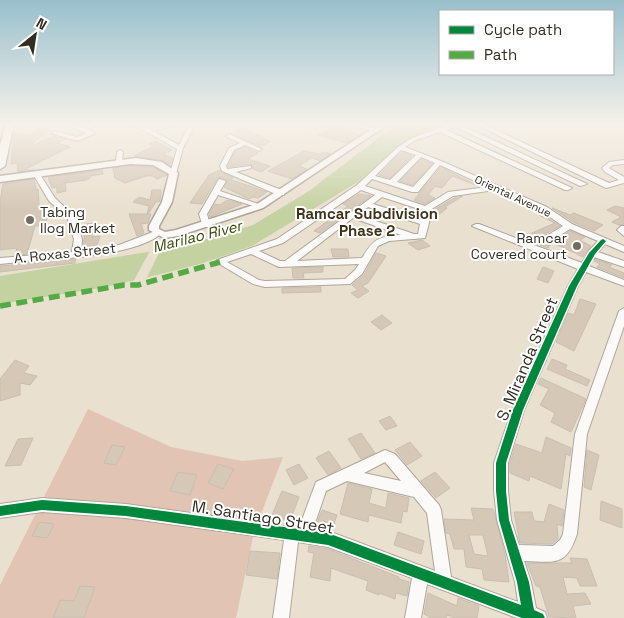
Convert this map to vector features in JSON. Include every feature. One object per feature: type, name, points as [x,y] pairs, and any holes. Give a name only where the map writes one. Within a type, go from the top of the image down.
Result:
[{"type":"highway","points":[[0,166],[1,152]]},
{"type":"main road","points":[[0,179],[37,174],[119,157],[154,162],[174,173],[167,202],[154,226],[158,233],[166,235],[206,225],[260,206],[343,152]]},
{"type":"street","points":[[174,173],[179,152]]},
{"type":"street","points":[[230,152],[223,166],[227,172],[281,193]]},
{"type":"street","points":[[396,152],[360,187],[280,241],[254,252],[220,262],[256,282],[275,286],[347,282],[354,278],[375,244],[379,241],[422,236],[424,233],[426,209]]},
{"type":"street","name":"Oriental Avenue","points":[[413,152],[552,212],[569,226],[624,249]]},
{"type":"street","points":[[491,152],[568,188]]},
{"type":"street","points":[[515,152],[582,184]]},
{"type":"street","points":[[538,152],[609,186],[624,180]]},
{"type":"street","points":[[392,183],[420,154]]},
{"type":"street","points":[[530,169],[554,159]]},
{"type":"street","points":[[371,177],[415,190],[438,162]]},
{"type":"street","points":[[624,162],[611,163],[606,168],[607,171],[624,180]]},
{"type":"street","points":[[227,172],[249,167]]},
{"type":"street","points":[[37,174],[52,199],[68,212],[71,217],[78,239],[76,254]]},
{"type":"street","points":[[206,225],[203,214],[222,181]]},
{"type":"street","points":[[360,187],[426,209],[451,194],[495,188]]},
{"type":"street","points":[[217,192],[260,206]]},
{"type":"street","points":[[287,264],[354,216],[381,194]]},
{"type":"street","points":[[368,204],[425,223]]},
{"type":"street","points":[[354,216],[417,238]]},
{"type":"street","points":[[476,226],[624,283]]},
{"type":"street","points":[[527,245],[551,238],[569,226]]},
{"type":"street","points":[[624,228],[621,230],[624,233]]},
{"type":"street","name":"A. Roxas Street","points":[[0,261],[76,254],[129,246],[158,233]]},
{"type":"street","name":"S. Miranda Street","points":[[532,617],[504,520],[500,491],[501,463],[518,410],[583,267],[592,253],[604,241]]},
{"type":"street","points":[[254,252],[276,264],[366,261]]},
{"type":"street","points":[[592,253],[624,264]]},
{"type":"street","points":[[514,553],[556,554],[566,545],[574,514],[581,434],[624,313]]},
{"type":"street","points":[[281,618],[298,535],[318,491],[321,487],[386,456],[404,472],[434,510],[444,582]]},
{"type":"street","points":[[346,475],[420,492]]},
{"type":"street","name":"M. Santiago Street","points":[[0,511],[42,505],[126,511],[328,538],[532,617]]},
{"type":"street","points":[[413,618],[421,573]]},
{"type":"shaded area","points":[[360,152],[392,152],[358,182],[252,246],[200,264],[145,278],[100,288],[0,304],[0,276],[184,246],[253,225],[309,191]]},
{"type":"shaded area","points":[[88,409],[171,447],[242,461],[283,457],[254,532],[236,618],[0,618],[0,585]]},
{"type":"pier","points":[[162,247],[145,281],[132,284],[151,249]]},
{"type":"building","points":[[12,152],[60,152],[24,170],[35,170],[18,172],[17,163],[11,164]]},
{"type":"building","points":[[142,152],[168,152],[163,154],[173,158],[170,165],[162,160],[134,156]]},
{"type":"building","points":[[235,152],[255,152],[258,153],[248,159],[270,166],[261,172],[253,169],[251,164],[228,167]]},
{"type":"building","points":[[302,152],[320,154],[325,152],[331,154],[320,161],[312,158],[299,166],[307,169],[292,179],[268,171]]},
{"type":"building","points":[[402,152],[412,156],[390,178],[379,175]]},
{"type":"building","points":[[421,159],[432,164],[412,185],[400,181]]},
{"type":"building","points":[[130,166],[152,167],[167,175],[157,179],[153,176],[146,176],[125,183],[115,178],[113,168]]},
{"type":"building","points":[[441,167],[478,186],[452,176],[442,188],[435,186],[428,195],[435,198],[425,204],[414,200]]},
{"type":"building","points":[[102,170],[103,174],[90,176],[86,180],[65,183],[66,191],[57,193],[57,187],[52,188],[48,177]]},
{"type":"building","points":[[220,170],[233,178],[229,179],[267,192],[258,198],[253,197],[249,199],[224,187],[228,180],[218,177],[202,204],[190,203],[209,175]]},
{"type":"building","points":[[34,179],[36,190],[38,189],[39,205],[46,216],[47,225],[35,226],[27,254],[15,255],[17,248],[0,250],[0,201],[3,184]]},
{"type":"building","points":[[152,190],[161,190],[160,201],[156,202],[148,214],[151,214],[148,223],[141,224],[144,233],[137,236],[129,214],[147,214],[149,206],[133,202],[139,197],[150,200]]},
{"type":"building","points":[[359,194],[371,196],[320,233],[314,231],[348,206],[343,204]]},
{"type":"building","points":[[463,196],[445,207],[447,208],[436,217],[431,216],[432,211],[454,198]]},
{"type":"building","points":[[227,200],[242,204],[210,217],[209,214],[215,204],[220,205]]},
{"type":"building","points":[[615,206],[624,208],[624,224],[619,225],[612,222],[621,217],[607,210]]},
{"type":"building","points":[[552,208],[570,215],[574,213],[603,225],[594,231],[573,222]]},
{"type":"building","points":[[541,214],[560,226],[531,239],[525,236],[555,223],[539,215]]},
{"type":"building","points":[[93,223],[92,237],[100,236],[97,246],[83,247],[86,224]]},
{"type":"building","points":[[570,231],[585,237],[580,240],[591,246],[583,257],[556,244],[552,243],[548,248],[540,245],[555,241]]},
{"type":"building","points":[[422,240],[430,246],[418,250],[408,243]]},
{"type":"building","points":[[331,249],[348,249],[349,257],[333,257]]},
{"type":"building","points":[[376,253],[386,256],[368,283],[362,286],[369,291],[358,298],[351,293],[358,290],[352,285],[364,275]]},
{"type":"building","points":[[76,259],[75,263],[0,272],[0,266]]},
{"type":"building","points":[[595,259],[612,265],[609,267],[624,273],[624,278],[597,267],[600,264],[594,261]]},
{"type":"building","points":[[323,267],[323,272],[303,273],[304,278],[293,278],[292,268]]},
{"type":"building","points":[[543,267],[554,271],[548,283],[537,279]]},
{"type":"building","points":[[321,287],[321,292],[282,293],[282,288]]},
{"type":"building","points":[[580,299],[596,304],[574,351],[556,342],[568,313],[574,315]]},
{"type":"building","points":[[382,315],[392,323],[381,330],[371,322]]},
{"type":"building","points":[[552,359],[567,365],[565,369],[590,380],[587,386],[547,369]]},
{"type":"building","points":[[15,360],[29,366],[24,373],[37,376],[30,385],[20,383],[20,395],[0,401],[0,379]]},
{"type":"building","points":[[541,378],[586,399],[571,432],[551,422],[555,413],[540,405],[549,389],[538,384]]},
{"type":"building","points":[[390,416],[397,426],[386,430],[379,421]]},
{"type":"building","points":[[361,433],[375,453],[361,459],[348,439]]},
{"type":"building","points":[[546,437],[571,448],[570,456],[566,454],[561,489],[530,476],[529,481],[510,473],[510,463],[516,444],[542,453]]},
{"type":"building","points":[[33,438],[21,465],[5,466],[18,439]]},
{"type":"building","points":[[410,442],[422,456],[407,465],[395,450]]},
{"type":"building","points":[[112,445],[125,447],[116,465],[104,463]]},
{"type":"building","points":[[587,450],[599,455],[591,490],[584,487]]},
{"type":"building","points":[[329,451],[341,468],[328,475],[316,458]]},
{"type":"building","points":[[218,464],[234,469],[223,489],[208,483]]},
{"type":"building","points":[[299,464],[308,478],[294,485],[286,470]]},
{"type":"building","points":[[178,472],[197,475],[190,495],[170,491]]},
{"type":"building","points":[[435,472],[450,488],[436,498],[421,481]]},
{"type":"building","points":[[348,483],[372,489],[369,503],[386,508],[388,493],[409,498],[407,512],[403,511],[401,523],[369,515],[368,522],[340,514]]},
{"type":"building","points":[[282,491],[299,497],[290,521],[272,515]]},
{"type":"building","points":[[601,501],[622,509],[622,528],[600,520]]},
{"type":"building","points":[[549,504],[564,510],[562,526],[557,524],[558,539],[552,544],[520,543],[514,512],[532,512],[534,521],[544,522]]},
{"type":"building","points":[[471,508],[493,509],[505,554],[509,582],[484,580],[482,569],[466,567],[464,549],[454,549],[450,534],[446,533],[444,519],[474,520]],"holes":[[[469,535],[483,535],[488,556],[474,554]]]},
{"type":"building","points":[[322,510],[337,515],[332,530],[316,526]]},
{"type":"building","points":[[39,522],[54,524],[47,538],[32,536]]},
{"type":"building","points":[[398,532],[424,541],[421,554],[394,545]]},
{"type":"building","points":[[309,546],[328,549],[409,582],[407,596],[396,593],[395,599],[379,593],[379,595],[366,590],[368,581],[331,568],[330,581],[310,577],[314,553],[308,552]]},
{"type":"building","points":[[250,551],[280,553],[277,579],[246,575]]},
{"type":"building","points":[[570,558],[587,559],[597,586],[580,586],[577,578],[563,577],[567,594],[585,593],[591,604],[573,606],[576,618],[549,617],[540,587],[536,586],[527,563],[572,563]]},
{"type":"building","points":[[80,586],[95,587],[84,618],[53,618],[60,600],[74,601]]},
{"type":"building","points":[[428,593],[457,606],[458,598],[479,606],[477,618],[455,618],[447,615],[446,618],[431,618],[424,614]]},
{"type":"marked path","points":[[0,306],[124,285],[138,285],[220,262]]},
{"type":"cycle path","points":[[529,618],[523,582],[504,520],[501,463],[518,410],[573,286],[592,253],[603,241]]},
{"type":"cycle path","points":[[0,511],[42,505],[126,511],[328,539],[539,618]]},
{"type":"place","name":"Tabing Ilog Market","points":[[30,220]]},
{"type":"place","name":"Ramcar Covered court","points":[[577,246]]},
{"type":"district","name":"Ramcar Subdivision Phase 2","points":[[367,222]]},
{"type":"water label","name":"Marilao River","points":[[197,236]]}]
